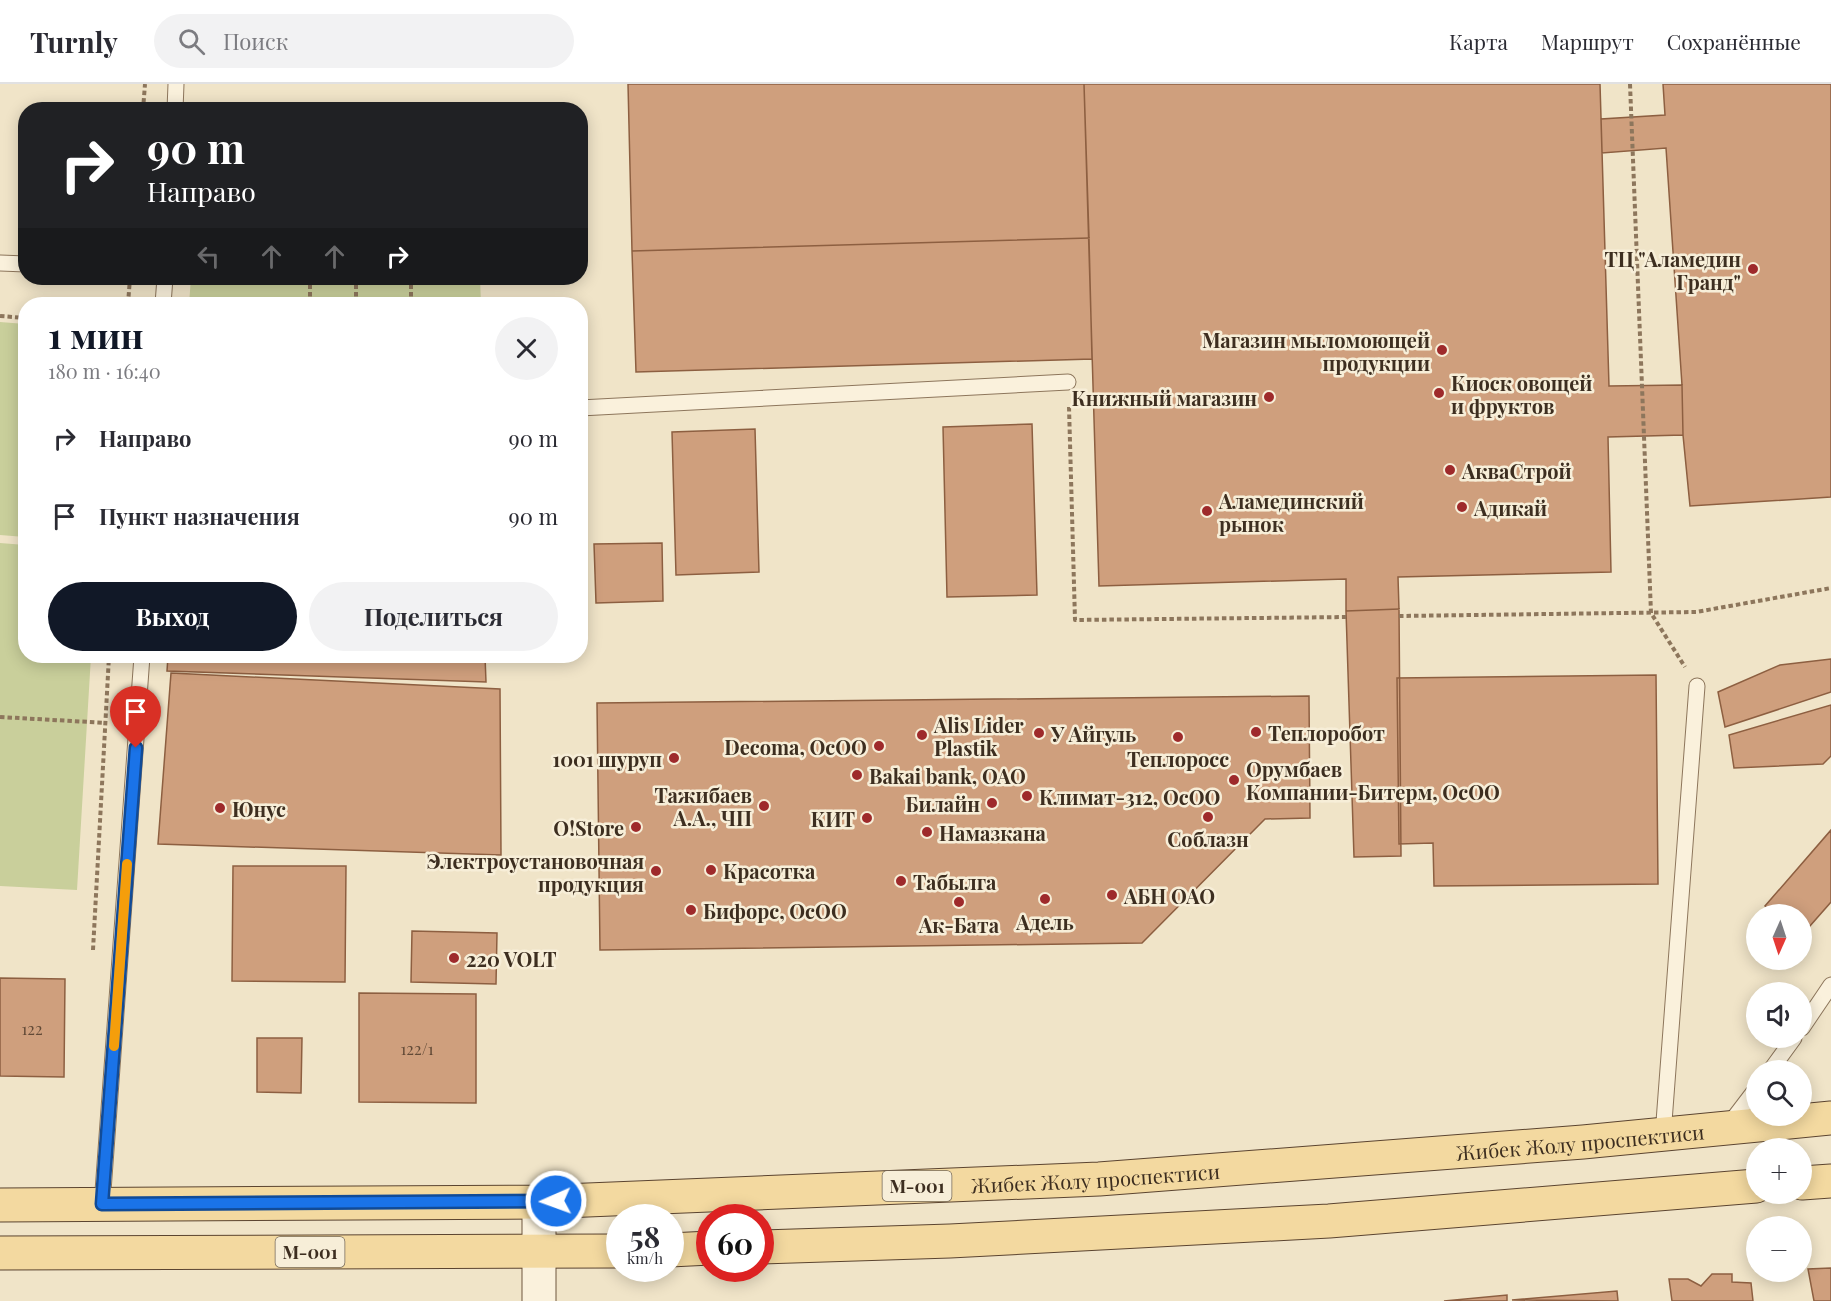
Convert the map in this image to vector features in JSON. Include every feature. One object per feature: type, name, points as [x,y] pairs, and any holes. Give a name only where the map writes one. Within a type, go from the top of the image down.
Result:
[{"type":"main road","name":"Жибек Жолу проспектиси","points":[[0,1205],[539,1202],[1099,1179],[1662,1135],[1831,1118]]},
{"type":"main road","points":[[1812,1182],[1831,1181]]},
{"type":"main road","points":[[774,1247],[950,1241],[1329,1221],[1746,1187]]},
{"type":"main road","name":"М-001","points":[[0,1253],[606,1251]]},
{"type":"street","points":[[539,1202],[539,1301]]},
{"type":"lane","points":[[176,102],[177,84]]},
{"type":"lane","points":[[0,263],[18,264]]},
{"type":"lane","points":[[588,408],[1068,382]]},
{"type":"lane","points":[[102,1204],[142,663]]},
{"type":"lane","points":[[1662,1135],[1697,686]]},
{"type":"lane","points":[[1812,1013],[1831,985]]},
{"type":"lane","points":[[1727,1127],[1746,1102]]},
{"type":"path","points":[[144,102],[145,84]]},
{"type":"path","points":[[1630,84],[1651,613],[1697,686]]},
{"type":"path","points":[[0,316],[18,317]]},
{"type":"path","points":[[1068,382],[1075,620],[1346,617]]},
{"type":"path","points":[[1399,616],[1696,612],[1831,588]]},
{"type":"path","points":[[93,956],[109,663]]},
{"type":"path","points":[[0,717],[138,724]]},
{"type":"green space","points":[[190,285],[480,285],[481,297],[190,297]]},
{"type":"green space","points":[[0,322],[18,323],[18,536],[0,535]]},
{"type":"green space","points":[[0,543],[18,544],[18,663],[91,663],[77,890],[0,886]]},
{"type":"building","points":[[628,84],[1084,84],[1089,238],[632,251]]},
{"type":"building","points":[[1084,84],[1600,84],[1609,386],[1682,385],[1683,435],[1608,437],[1611,572],[1398,577],[1399,609],[1346,611],[1346,579],[1099,586]]},
{"type":"building","name":"ТЦ \"Аламедин Гранд\"","points":[[1663,84],[1831,84],[1831,497],[1690,506],[1683,435],[1682,385],[1666,148],[1602,153],[1601,119],[1665,115]]},
{"type":"building","points":[[1089,238],[1092,359],[636,372],[632,251]]},
{"type":"building","points":[[1032,424],[1037,595],[947,597],[943,427]]},
{"type":"building","points":[[755,429],[759,572],[676,575],[672,432]]},
{"type":"building","points":[[662,543],[663,601],[596,603],[594,544]]},
{"type":"building","points":[[1399,609],[1401,856],[1354,857],[1346,611]]},
{"type":"building","points":[[1831,659],[1831,692],[1725,727],[1718,692],[1780,665]]},
{"type":"building","points":[[168,663],[485,663],[486,682],[167,671]]},
{"type":"building","points":[[171,673],[500,689],[501,855],[158,844]]},
{"type":"building","points":[[1656,675],[1658,884],[1434,886],[1433,843],[1399,844],[1397,678]]},
{"type":"building","name":"Табылга","points":[[1309,696],[1310,818],[1265,819],[1142,943],[600,950],[597,703]]},
{"type":"building","points":[[1831,705],[1831,756],[1823,764],[1734,768],[1729,735]]},
{"type":"building","points":[[1831,830],[1831,902],[1812,924],[1812,904],[1767,904]]},
{"type":"building","points":[[233,866],[346,866],[345,982],[232,981]]},
{"type":"building","name":"220 VOLT","points":[[412,931],[497,933],[496,984],[411,982]]},
{"type":"building","points":[[0,978],[65,979],[64,1077],[0,1076]]},
{"type":"building","points":[[359,993],[476,994],[476,1103],[359,1102]]},
{"type":"building","points":[[257,1038],[302,1038],[301,1093],[257,1092]]},
{"type":"building","points":[[1831,1268],[1831,1301],[1814,1301],[1810,1282],[1812,1269]]},
{"type":"building","points":[[1712,1274],[1732,1274],[1732,1282],[1751,1283],[1753,1301],[1672,1301],[1669,1279],[1688,1279],[1701,1286]]},
{"type":"building","points":[[1617,1291],[1618,1301],[1512,1300]]},
{"type":"building","points":[[1507,1295],[1507,1301],[1444,1301]]},
{"type":"slow traffic","points":[[114,1046],[127,864]]},
{"type":"place","name":"ТЦ \"Аламедин Гранд\"","points":[[1753,269]]},
{"type":"place","name":"Магазин мыломоющей продукции","points":[[1442,350]]},
{"type":"place","name":"Киоск овощей и фруктов","points":[[1439,393]]},
{"type":"place","name":"Книжный магазин","points":[[1269,397]]},
{"type":"place","name":"АкваСтрой","points":[[1450,470]]},
{"type":"place","name":"Адикай","points":[[1462,507]]},
{"type":"place","name":"Аламединский рынок","points":[[1207,511]]},
{"type":"place","name":"Теплоробот","points":[[1256,732]]},
{"type":"place","name":"У Айгуль","points":[[1039,733]]},
{"type":"place","name":"Alis Lider Plastik","points":[[922,735]]},
{"type":"place","name":"Теплоросс","points":[[1178,737]]},
{"type":"place","name":"Decoma, OcOO","points":[[879,746]]},
{"type":"place","name":"1001 шуруп","points":[[674,758]]},
{"type":"place","name":"Bakai bank, ОАО","points":[[857,775]]},
{"type":"place","name":"Орумбаев Компании-Битерм, ОсОО","points":[[1234,780]]},
{"type":"place","name":"Климат-312, ОсОО","points":[[1027,796]]},
{"type":"place","name":"Билайн","points":[[992,803]]},
{"type":"place","name":"Тажибаев А.А., ЧП","points":[[764,806]]},
{"type":"place","name":"Юнус","points":[[220,808]]},
{"type":"place","name":"Соблазн","points":[[1208,817]]},
{"type":"place","name":"КИТ","points":[[867,818]]},
{"type":"place","name":"O!Store","points":[[636,827]]},
{"type":"place","name":"Намазкана","points":[[927,832]]},
{"type":"place","name":"Красотка","points":[[711,870]]},
{"type":"place","name":"Электроустановочная продукция","points":[[656,871]]},
{"type":"place","name":"Табылга","points":[[901,881]]},
{"type":"place","name":"АБН ОАО","points":[[1112,895]]},
{"type":"place","name":"Адель","points":[[1045,899]]},
{"type":"place","name":"Ак-Бата","points":[[959,902]]},
{"type":"place","name":"Бифорс, ОсОО","points":[[691,910]]},
{"type":"place","name":"220 VOLT","points":[[454,958]]},
{"type":"route","points":[[136,748],[102,1204],[556,1201]]}]
